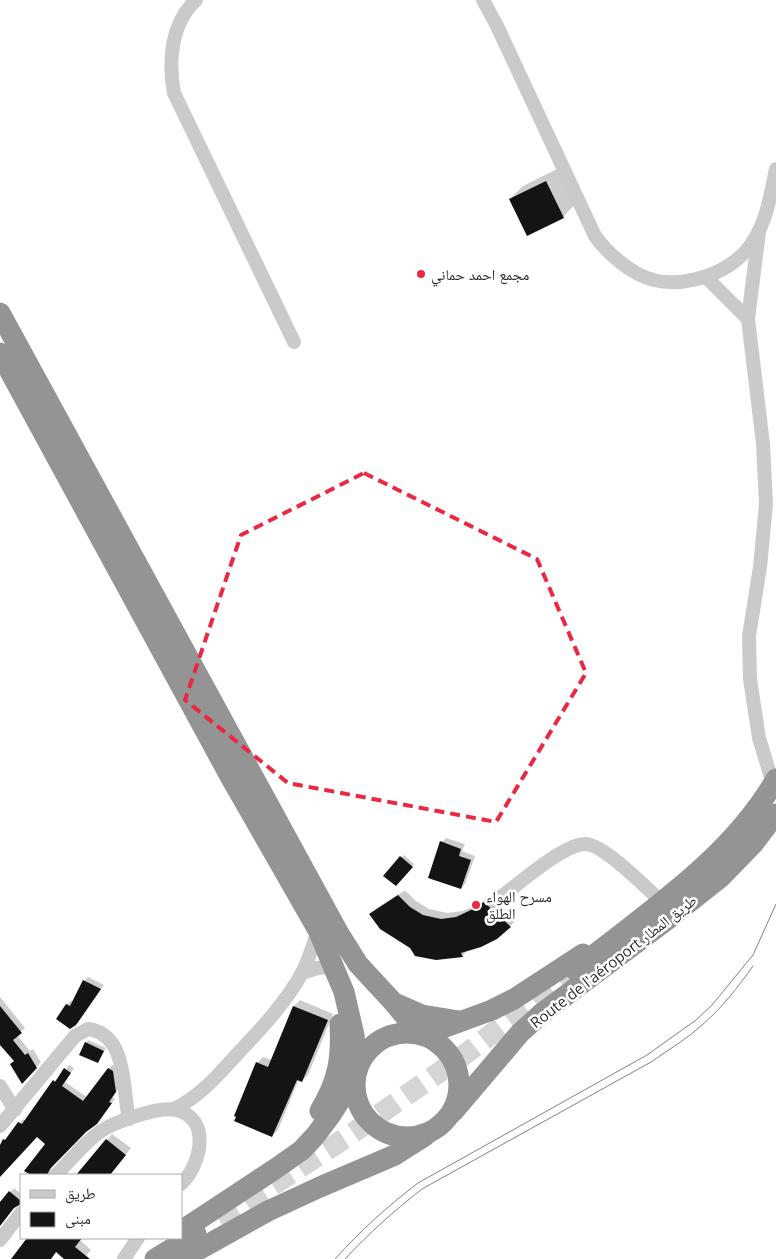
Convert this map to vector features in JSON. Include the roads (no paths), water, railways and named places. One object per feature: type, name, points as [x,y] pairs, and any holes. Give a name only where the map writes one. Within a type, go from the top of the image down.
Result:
[{"type":"highway","points":[[0,313],[338,932],[358,964],[422,1035]]},
{"type":"highway","points":[[0,353],[226,769],[318,930],[335,969],[349,1010],[354,1036],[355,1094],[360,1109],[369,1122],[382,1131],[397,1137],[413,1138],[428,1134]]},
{"type":"highway","name":"Route de l'aéroport طريق المطار","points":[[575,970],[691,878],[734,836],[752,815],[775,782]]},
{"type":"highway","name":"Route de l'aéroport طريق المطار","points":[[453,1112],[520,1033],[541,1014],[721,877],[753,844],[776,814]]},
{"type":"highway","points":[[422,1035],[492,1010],[514,999],[643,916]]},
{"type":"highway","points":[[278,1167],[310,1129],[326,1101],[336,1077],[342,1049],[335,969]]},
{"type":"highway","points":[[394,1003],[422,1015],[459,1021]]},
{"type":"highway","points":[[182,1230],[302,1150],[315,1136],[356,1073],[364,1055],[375,1043],[389,1036],[405,1032],[422,1035],[438,1042],[449,1053],[457,1067],[460,1082],[459,1097],[453,1112],[442,1125],[396,1155],[320,1186],[268,1211],[182,1259]]},
{"type":"highway","points":[[154,1259],[220,1220]]},
{"type":"highway","points":[[154,1259],[171,1239]]},
{"type":"street","points":[[196,0],[183,16],[175,34],[171,78],[174,93],[294,342]]},
{"type":"street","points":[[483,0],[595,236],[605,249],[639,275],[662,281],[682,282],[706,277],[728,267],[746,250],[759,232]]},
{"type":"street","points":[[775,782],[759,738],[750,680],[749,636],[760,567],[766,504],[763,444],[748,319],[759,232],[767,210],[776,169]]},
{"type":"street","points":[[706,277],[748,319]]},
{"type":"street","points":[[502,896],[563,851],[576,845],[586,844],[604,851],[662,902]]},
{"type":"street","points":[[57,1174],[90,1140],[106,1128],[148,1113],[174,1109],[187,1103],[213,1081],[256,1034],[288,995],[302,973],[318,930]]},
{"type":"street","points":[[302,973],[317,968],[335,969]]},
{"type":"street","points":[[0,1126],[75,1036],[88,1029],[103,1033],[111,1040],[117,1050],[124,1080],[129,1119]]},
{"type":"street","points":[[0,1086],[15,1110]]},
{"type":"street","points":[[174,1109],[187,1114],[194,1121],[200,1134],[199,1150],[194,1167],[187,1179],[182,1183]]},
{"type":"street","points":[[0,1240],[20,1214]]},
{"type":"street","points":[[124,1259],[137,1239]]},
{"type":"tunnel","points":[[219,1220],[347,1137],[468,1052],[575,970]]},
{"type":"tram line","points":[[335,1259],[375,1219],[418,1183],[647,1055],[696,1020],[712,1005],[753,955],[776,904]]},
{"type":"tram line","points":[[345,1259],[382,1222],[422,1189],[651,1062],[684,1040],[716,1012],[753,966]]},
{"type":"place","name":"مجمع احمد حماني","points":[[421,274]]},
{"type":"place","name":"مسرح الهواء الطلق","points":[[476,905]]}]
